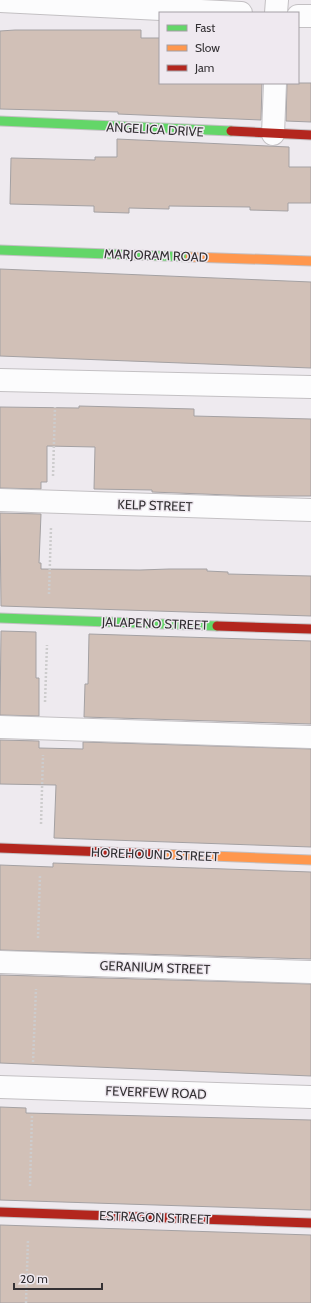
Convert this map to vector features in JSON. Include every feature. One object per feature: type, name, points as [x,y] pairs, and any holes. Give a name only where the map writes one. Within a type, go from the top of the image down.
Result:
[{"type":"street","points":[[276,12],[277,0]]},
{"type":"street","points":[[0,1],[221,12]]},
{"type":"street","points":[[299,16],[311,16]]},
{"type":"street","points":[[273,134],[275,84]]},
{"type":"street","name":"ANGELICA DRIVE","points":[[0,121],[311,135]]},
{"type":"street","name":"MARJORAM ROAD","points":[[0,250],[311,261]]},
{"type":"street","points":[[0,380],[311,387]]},
{"type":"street","name":"KELP STREET","points":[[0,500],[311,510]]},
{"type":"street","name":"JALAPENO STREET","points":[[0,618],[311,629]]},
{"type":"street","points":[[0,727],[311,737]]},
{"type":"street","name":"HOREHOUND STREET","points":[[0,848],[311,860]]},
{"type":"street","name":"GERANIUM STREET","points":[[0,962],[311,972]]},
{"type":"street","name":"FEVERFEW ROAD","points":[[0,1087],[311,1097]]},
{"type":"street","name":"ESTRAGON STREET","points":[[0,1212],[311,1223]]},
{"type":"building","points":[[141,30],[141,38],[159,38],[159,84],[262,84],[261,120],[118,114],[118,112],[0,109],[0,31]]},
{"type":"building","points":[[311,83],[311,122],[286,121],[287,84]]},
{"type":"building","points":[[117,139],[289,147],[289,167],[311,167],[311,203],[288,203],[288,211],[250,210],[250,207],[169,206],[169,209],[129,208],[129,213],[94,212],[94,206],[10,204],[11,158],[95,160],[95,157],[117,157]]},
{"type":"building","points":[[0,269],[311,282],[311,368],[0,356]]},
{"type":"building","points":[[79,406],[194,409],[194,416],[311,419],[311,496],[253,496],[152,492],[152,490],[94,489],[95,447],[47,446],[47,482],[41,482],[41,489],[0,488],[0,407],[79,408]]},
{"type":"building","points":[[0,513],[41,514],[39,563],[41,563],[41,569],[207,569],[207,571],[228,572],[228,574],[311,576],[311,616],[1,606]]},
{"type":"building","points":[[1,631],[36,632],[36,678],[39,678],[39,716],[0,715]]},
{"type":"building","points":[[89,634],[311,641],[311,724],[84,717],[85,684],[88,684]]},
{"type":"building","points":[[0,740],[39,741],[39,748],[83,749],[83,742],[311,749],[311,847],[54,838],[56,785],[0,784]]},
{"type":"building","points":[[53,863],[311,872],[311,959],[0,950],[0,865],[53,867]]},
{"type":"building","points":[[0,975],[311,984],[311,1076],[0,1063]]},
{"type":"building","points":[[0,1107],[26,1108],[26,1113],[311,1120],[311,1210],[0,1200]]},
{"type":"building","points":[[0,1225],[311,1235],[311,1303],[0,1303]]},
{"type":"traffic: fast","points":[[0,121],[231,131]]},
{"type":"traffic: fast","points":[[0,250],[190,257]]},
{"type":"traffic: fast","points":[[0,618],[217,626]]},
{"type":"traffic: slow","points":[[190,257],[311,261]]},
{"type":"traffic: slow","points":[[160,854],[311,860]]},
{"type":"traffic: jam","points":[[231,131],[311,135]]},
{"type":"traffic: jam","points":[[217,626],[311,629]]},
{"type":"traffic: jam","points":[[0,848],[160,854]]},
{"type":"traffic: jam","points":[[0,1212],[311,1223]]}]
